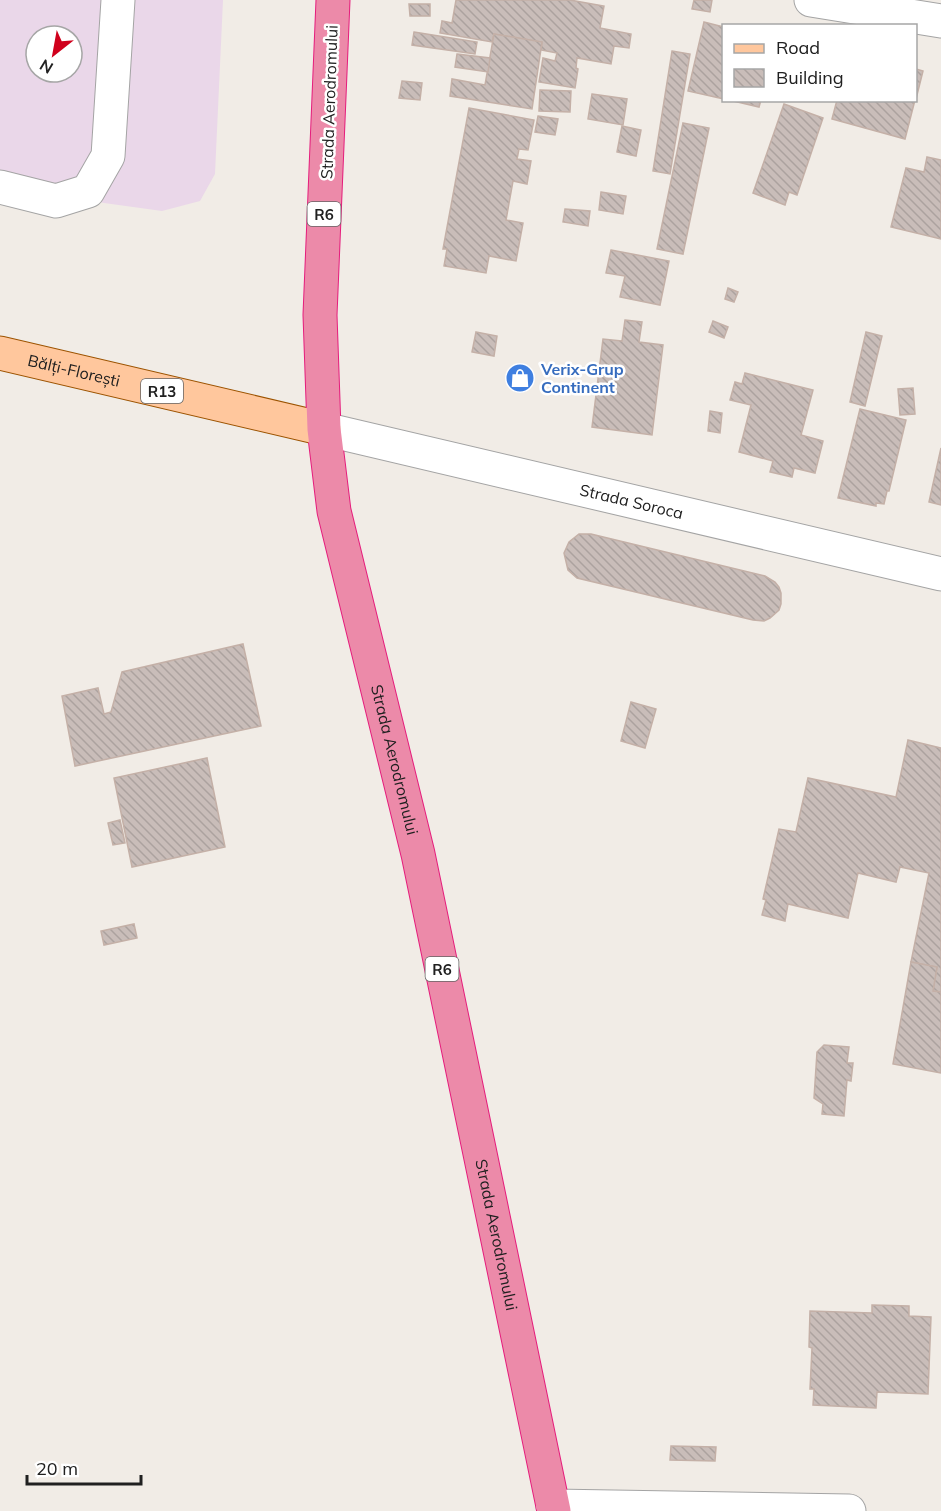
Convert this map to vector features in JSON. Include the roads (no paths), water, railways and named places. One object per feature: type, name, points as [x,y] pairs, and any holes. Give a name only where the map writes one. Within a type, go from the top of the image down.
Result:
[{"type":"highway","name":"Strada Aerodromului","points":[[333,0],[320,315],[324,429],[334,511],[418,854],[553,1509]]},
{"type":"main road","name":"Bălți-Florești","points":[[0,353],[324,429]]},
{"type":"street","points":[[0,187],[56,201],[88,190],[108,156],[118,0]]},
{"type":"street","points":[[811,0],[941,21]]},
{"type":"street","name":"Strada Soroca","points":[[324,429],[941,574]]},
{"type":"street","points":[[553,1509],[849,1511]]},
{"type":"place","name":"Verix-Grup Continent","points":[[520,378]]}]
